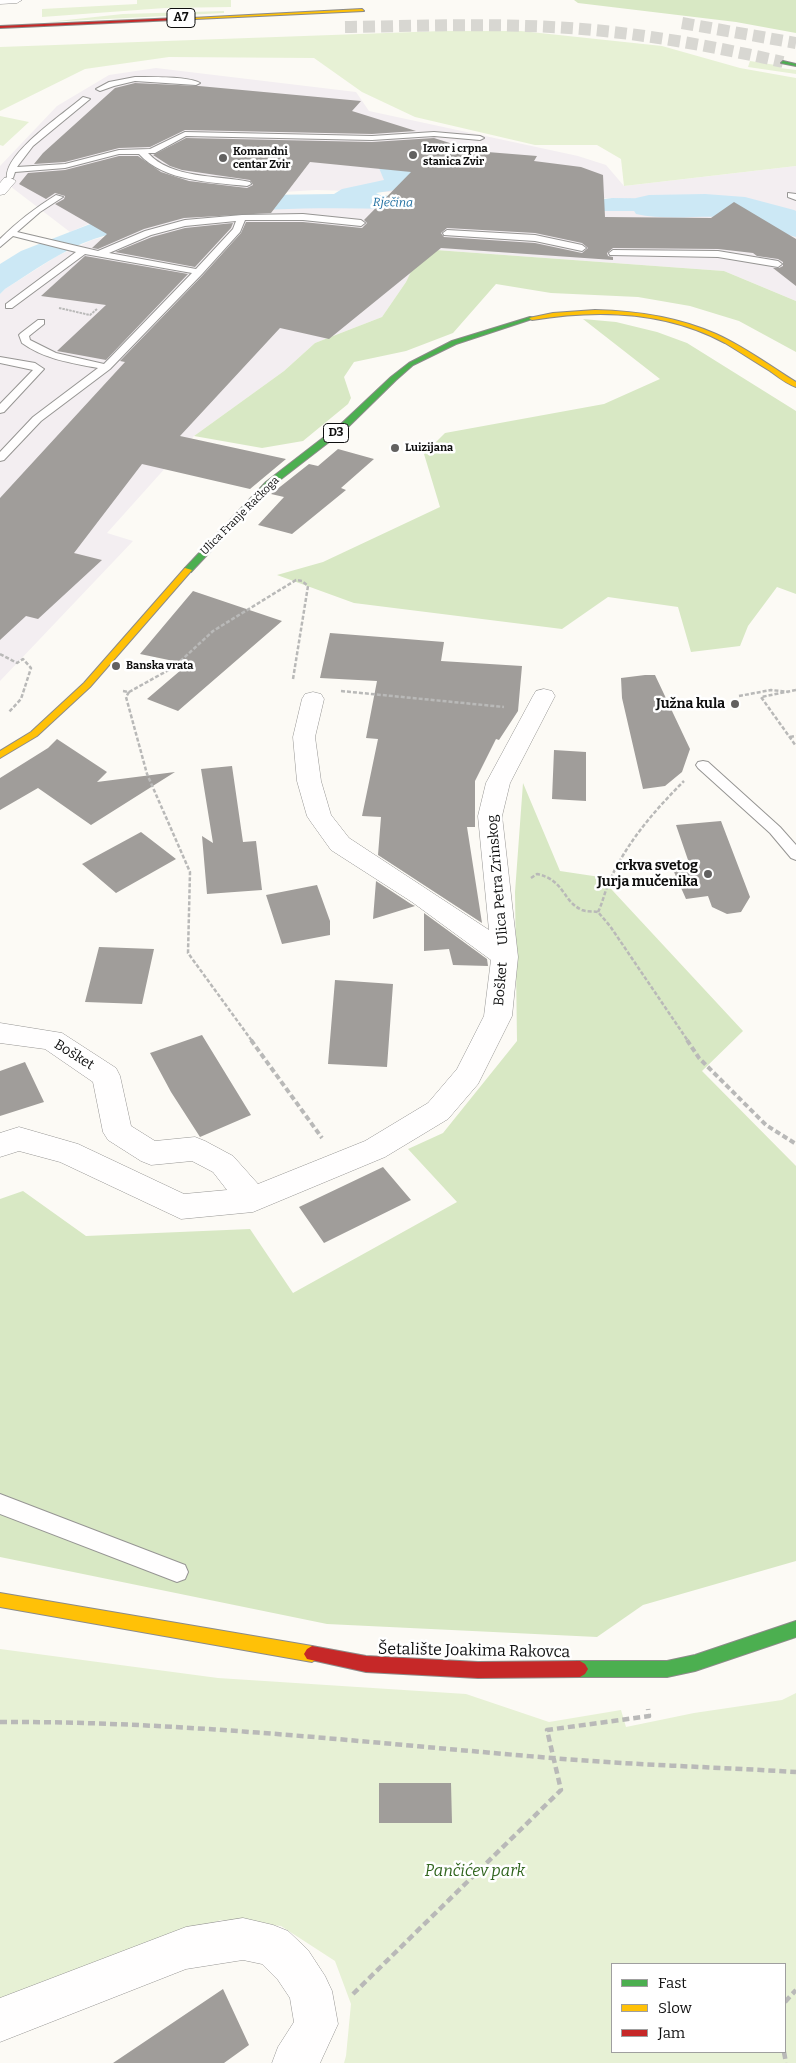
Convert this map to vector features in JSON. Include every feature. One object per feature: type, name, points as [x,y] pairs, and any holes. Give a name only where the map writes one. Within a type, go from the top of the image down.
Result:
[{"type":"main road","name":"A7","points":[[0,27],[362,10]]},
{"type":"main road","points":[[0,38],[75,35]]},
{"type":"main road","points":[[783,62],[796,65]]},
{"type":"main road","name":"Ulica Franje Račkoga","points":[[0,755],[34,734],[87,684],[223,530],[270,483],[329,439],[411,364],[438,350],[476,335],[531,318],[562,312],[616,312],[662,319],[701,330],[728,343],[796,385]]},
{"type":"main road","name":"Šetalište Joakima Rakovca","points":[[0,1600],[366,1664],[478,1670],[667,1668],[695,1663],[796,1629]]},
{"type":"street","points":[[0,2],[18,0]]},
{"type":"street","name":"Bošket","points":[[0,1145],[19,1139],[68,1152],[181,1207],[253,1200],[292,1182],[375,1149],[438,1111],[468,1076],[498,1016],[505,957],[486,941],[340,844],[319,816],[309,781],[304,737],[323,695]]},
{"type":"street","name":"Ulica Petra Zrinskog","points":[[505,957],[490,816],[498,783],[540,703]]},
{"type":"street","name":"Bošket","points":[[0,1033],[52,1040],[106,1076],[118,1132],[151,1153],[195,1149],[223,1164],[253,1200]]},
{"type":"street","points":[[0,2020],[186,1948],[244,1939],[273,1946],[294,1965],[310,1990],[316,2024],[294,2063]]},
{"type":"lane","points":[[100,89],[113,82],[128,80],[148,79],[196,83]]},
{"type":"lane","points":[[7,181],[29,145],[86,99]]},
{"type":"lane","points":[[7,181],[119,152],[159,148],[177,136],[184,134],[372,138],[457,134],[480,138]]},
{"type":"lane","points":[[141,151],[152,163],[190,177],[247,184]]},
{"type":"lane","points":[[0,244],[37,210],[59,197]]},
{"type":"lane","points":[[99,254],[148,233],[185,223],[242,218],[303,217],[361,223]]},
{"type":"lane","points":[[0,458],[37,419],[106,367],[199,272],[237,230],[242,218]]},
{"type":"lane","points":[[11,233],[83,251],[199,272]]},
{"type":"lane","points":[[447,233],[535,238],[582,248]]},
{"type":"lane","points":[[9,306],[83,251]]},
{"type":"lane","points":[[613,253],[718,254],[778,264]]},
{"type":"lane","points":[[41,322],[24,334],[25,341],[33,348],[50,355],[106,367]]},
{"type":"lane","points":[[0,360],[32,364],[39,369],[0,410]]},
{"type":"lane","points":[[703,764],[775,830],[796,855]]},
{"type":"lane","points":[[0,1504],[177,1572]]},
{"type":"path","points":[[90,314],[97,309]]},
{"type":"path","points":[[292,686],[308,586],[302,581],[296,580],[212,632],[174,667],[129,692],[126,697],[147,774],[190,872],[188,953],[326,1142]]},
{"type":"path","points":[[0,654],[18,663],[23,658],[31,668],[21,699],[5,715]]},
{"type":"path","points":[[120,694],[124,690],[129,692]]},
{"type":"path","points":[[739,696],[784,690],[790,692]]},
{"type":"path","points":[[796,690],[761,697],[796,746]]},
{"type":"path","points":[[323,695],[540,703]]},
{"type":"path","points":[[790,737],[796,736]]},
{"type":"path","points":[[598,912],[610,881],[630,845],[650,817],[696,768],[703,764]]},
{"type":"path","points":[[527,883],[537,874],[548,875],[560,885],[571,901],[583,910],[598,912],[610,926],[699,1058],[766,1125],[796,1144]]},
{"type":"path","points":[[351,1996],[561,1790],[547,1730],[648,1716],[648,1709]]},
{"type":"path","points":[[0,1722],[75,1721],[300,1735],[554,1758],[796,1772]]},
{"type":"path","points":[[786,2001],[796,1990]]},
{"type":"shaded area","points":[[156,68],[356,92],[369,111],[578,156],[606,165],[624,186],[796,166],[796,301],[724,271],[422,249],[406,282],[382,317],[315,343],[284,371],[194,436],[107,533],[133,541],[0,681],[0,294],[5,289],[57,256],[92,240],[181,218],[261,208],[631,199],[316,190],[218,196],[100,219],[70,232],[6,183],[0,182],[0,166],[57,106],[109,75]]},
{"type":"green space","points":[[137,0],[231,0],[231,7],[165,8],[42,17],[42,9],[137,4]]},
{"type":"green space","points":[[574,0],[796,0],[796,33],[736,22],[578,3]]},
{"type":"green space","points":[[224,11],[224,13],[48,22],[123,14]]},
{"type":"green space","points":[[442,31],[521,31],[662,46],[740,68],[796,78],[796,166],[624,186],[621,159],[597,145],[535,145],[415,117],[362,92],[314,58],[169,57],[85,69],[0,111],[0,47]]},
{"type":"green space","points":[[750,61],[782,66],[780,68],[796,70],[796,74],[748,67]]},
{"type":"green space","points":[[0,116],[29,122],[3,146],[0,145]]},
{"type":"green space","points":[[422,249],[724,271],[796,301],[796,352],[739,321],[690,306],[638,297],[551,293],[496,284],[453,333],[406,351],[354,362],[344,377],[351,398],[348,404],[303,441],[262,448],[194,436],[284,371],[315,343],[382,317],[406,282]]},
{"type":"green space","points":[[583,319],[616,322],[657,332],[687,343],[796,411],[796,594],[777,587],[748,626],[740,646],[691,652],[678,607],[608,597],[562,629],[354,603],[277,575],[323,562],[440,507],[424,454],[445,433],[604,404],[660,379]]},
{"type":"green space","points":[[523,783],[560,871],[600,877],[743,1031],[702,1071],[796,1166],[796,1561],[643,1605],[597,1637],[327,1624],[0,1557],[0,1199],[23,1191],[86,1236],[250,1229],[293,1293],[457,1202],[408,1149],[443,1133],[517,1041],[515,892]]},
{"type":"green space","name":"Pančićev park","points":[[0,1649],[218,1678],[466,1694],[549,1722],[621,1710],[626,1727],[694,1713],[782,1700],[796,1693],[796,2063],[344,2063],[351,2004],[335,1961],[281,1926],[220,1920],[131,1962],[0,2033]]},
{"type":"water","name":"Rječina","points":[[379,168],[469,168],[408,188],[376,193],[380,195],[435,200],[584,202],[612,198],[710,199],[725,203],[731,211],[521,211],[316,208],[226,213],[181,218],[137,227],[82,244],[48,261],[0,294],[0,264],[21,251],[98,221],[263,195],[334,194],[342,189],[384,180]]},
{"type":"building","points":[[135,83],[199,86],[361,101],[352,111],[416,131],[372,134],[185,130],[150,147],[119,148],[65,162],[34,164],[43,153],[115,88]]},
{"type":"building","points":[[186,138],[372,142],[434,138],[475,151],[537,156],[534,161],[581,167],[603,175],[605,217],[711,218],[734,202],[796,239],[796,286],[773,268],[783,266],[783,262],[778,259],[757,256],[753,253],[718,249],[613,248],[607,253],[608,256],[613,257],[613,260],[441,248],[329,339],[280,328],[180,436],[286,459],[250,489],[142,464],[74,553],[102,560],[38,619],[26,616],[0,640],[0,498],[125,362],[120,361],[203,275],[241,233],[246,222],[303,222],[362,228],[367,223],[364,220],[411,172],[310,162],[271,213],[184,218],[144,229],[98,249],[92,248],[107,234],[55,204],[64,199],[65,196],[55,193],[46,199],[19,184],[28,173],[65,170],[119,156],[138,156],[161,172],[189,181],[247,188],[253,185],[250,180],[182,170],[170,166],[153,155]],"holes":[[[447,228],[535,233],[582,243],[588,248],[582,253],[535,243],[444,237],[441,233]]]},
{"type":"building","points":[[233,223],[231,228],[195,267],[115,252],[152,237],[185,228]]},
{"type":"building","points":[[85,256],[188,274],[106,360],[57,351],[106,305],[41,296]]},
{"type":"building","points":[[338,449],[374,459],[341,488],[346,490],[292,534],[258,525],[284,497],[271,494],[309,464],[318,466]]},
{"type":"building","points":[[193,591],[282,621],[178,711],[147,699],[188,664],[140,654]]},
{"type":"building","points":[[330,633],[444,642],[441,661],[522,666],[518,711],[499,740],[496,739],[475,781],[475,827],[467,827],[482,923],[378,855],[381,817],[362,816],[378,739],[366,738],[377,681],[320,678]]},
{"type":"building","points":[[655,675],[690,749],[682,772],[665,786],[643,789],[622,698],[621,678]]},
{"type":"building","points":[[57,739],[107,772],[97,782],[175,772],[91,825],[38,788],[0,810],[0,778],[48,748]]},
{"type":"building","points":[[554,750],[586,752],[586,801],[552,799]]},
{"type":"building","points":[[232,766],[243,842],[256,841],[262,890],[207,894],[202,836],[213,843],[201,769]]},
{"type":"building","name":"crkva svetog Jurja mučenika","points":[[721,821],[750,897],[741,912],[727,914],[712,907],[708,896],[686,899],[670,863],[688,860],[676,825]]},
{"type":"building","points":[[141,832],[176,859],[116,893],[82,864]]},
{"type":"building","points":[[376,881],[411,904],[415,906],[373,919]]},
{"type":"building","points":[[317,885],[330,921],[330,935],[282,944],[266,895]]},
{"type":"building","points":[[424,913],[487,959],[488,966],[453,965],[449,949],[424,951]]},
{"type":"building","points":[[99,947],[154,949],[142,1004],[85,1002]]},
{"type":"building","points":[[335,980],[393,984],[387,1067],[328,1064]]},
{"type":"building","points":[[202,1035],[251,1115],[200,1137],[171,1092],[150,1053]]},
{"type":"building","points":[[25,1062],[44,1102],[0,1116],[0,1071]]},
{"type":"building","points":[[383,1167],[411,1200],[324,1243],[299,1207]]},
{"type":"building","points":[[379,1783],[451,1783],[452,1823],[379,1823]]},
{"type":"building","points":[[223,1989],[249,2045],[224,2063],[113,2063]]},
{"type":"waterway","name":"Rječina","points":[[649,206],[705,205],[745,208],[764,211],[781,217],[796,226]]},
{"type":"tunnel","points":[[682,23],[796,43]]},
{"type":"tunnel","points":[[345,27],[485,25],[569,28],[623,33],[676,41],[783,62]]},
{"type":"traffic: fast","points":[[783,62],[796,65]]},
{"type":"traffic: fast","points":[[188,570],[237,515],[269,484],[344,426],[393,378],[411,364],[454,342],[532,318]]},
{"type":"traffic: fast","points":[[580,1669],[667,1669],[695,1663],[796,1629]]},
{"type":"traffic: slow","points":[[175,19],[362,10]]},
{"type":"traffic: slow","points":[[532,318],[574,312],[617,312],[680,323],[725,341],[796,385]]},
{"type":"traffic: slow","points":[[0,755],[34,734],[87,685],[188,570]]},
{"type":"traffic: slow","points":[[0,1600],[312,1654]]},
{"type":"traffic: jam","points":[[0,27],[175,19]]},
{"type":"traffic: jam","points":[[312,1654],[366,1664],[478,1670],[580,1669]]},
{"type":"place","name":"Izvor i crpna stanica Zvir","points":[[413,155]]},
{"type":"place","name":"Komandni centar Zvir","points":[[223,158]]},
{"type":"place","name":"Luizijana","points":[[395,448]]},
{"type":"place","name":"Banska vrata","points":[[116,666]]},
{"type":"place","name":"Južna kula","points":[[735,704]]},
{"type":"place","name":"crkva svetog Jurja mučenika","points":[[708,874]]}]
